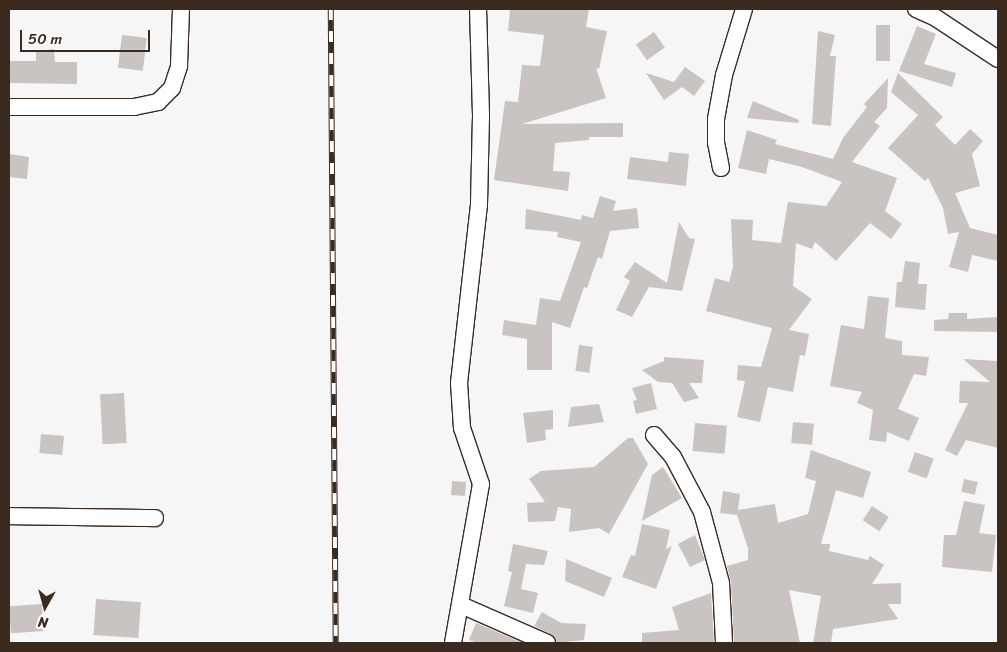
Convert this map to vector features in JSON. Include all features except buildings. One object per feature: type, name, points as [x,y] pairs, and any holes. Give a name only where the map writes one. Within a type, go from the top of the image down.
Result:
[{"type":"street","points":[[9,107],[134,107],[158,102],[172,88],[180,66],[181,9]]},
{"type":"street","points":[[453,643],[481,484],[462,428],[459,383],[479,204],[481,115],[478,9]]},
{"type":"street","points":[[721,168],[716,143],[716,119],[724,76],[744,9]]},
{"type":"street","points":[[916,9],[936,18],[998,59]]},
{"type":"street","points":[[654,436],[673,457],[702,512],[721,583],[724,643]]},
{"type":"street","points":[[9,516],[155,518]]},
{"type":"street","points":[[461,605],[547,643]]},
{"type":"railway","points":[[331,9],[336,643]]}]
